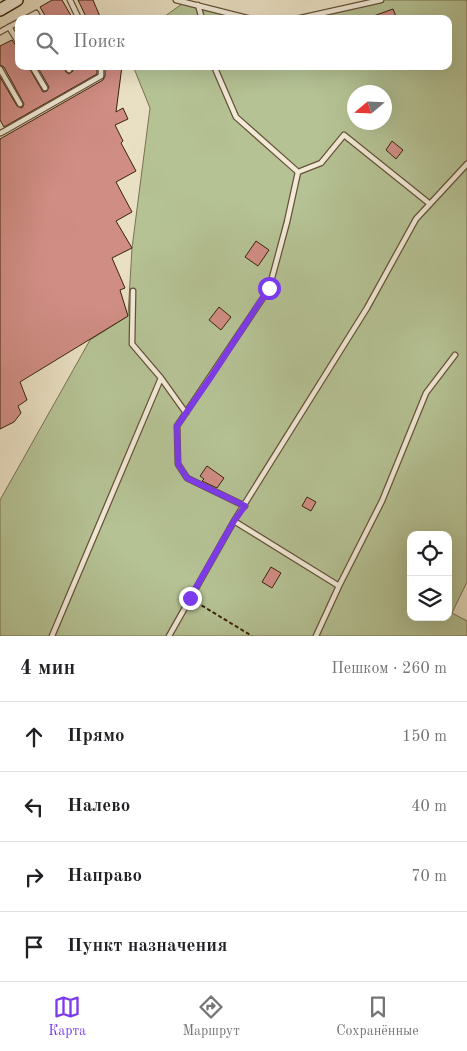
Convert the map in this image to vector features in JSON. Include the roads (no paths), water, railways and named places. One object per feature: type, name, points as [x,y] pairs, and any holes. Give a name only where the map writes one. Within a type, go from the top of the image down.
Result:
[{"type":"street","points":[[0,10],[17,0]]},
{"type":"lane","points":[[70,0],[77,15]]},
{"type":"lane","points":[[176,0],[236,15]]},
{"type":"lane","points":[[314,15],[382,0]]},
{"type":"lane","points":[[198,5],[201,15]]},
{"type":"lane","points":[[0,32],[15,24]]},
{"type":"lane","points":[[9,27],[15,37]]},
{"type":"lane","points":[[0,69],[20,104]]},
{"type":"lane","points":[[34,70],[45,88]]},
{"type":"lane","points":[[1,134],[100,76],[101,70]]},
{"type":"lane","points":[[216,70],[236,117],[298,172]]},
{"type":"lane","points":[[298,172],[322,163],[344,136],[430,204]]},
{"type":"lane","points":[[169,636],[234,521],[367,308],[416,220],[467,164]]},
{"type":"lane","points":[[245,506],[187,478],[178,464],[177,426],[269,288],[298,172]]},
{"type":"lane","points":[[132,291],[132,344],[161,378],[186,413]]},
{"type":"lane","points":[[316,636],[382,502],[426,393],[455,354]]},
{"type":"lane","points":[[52,636],[161,378]]},
{"type":"lane","points":[[234,521],[339,586]]}]
